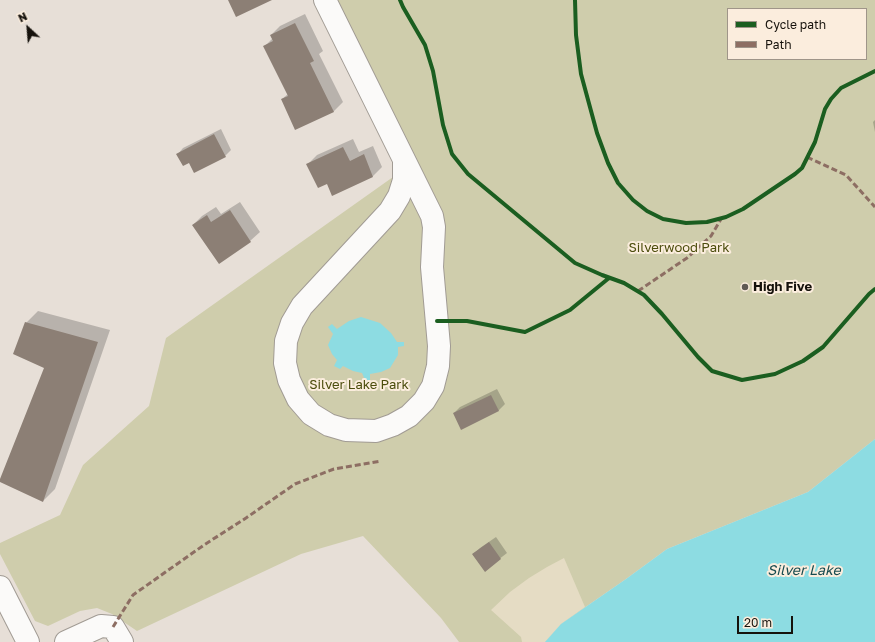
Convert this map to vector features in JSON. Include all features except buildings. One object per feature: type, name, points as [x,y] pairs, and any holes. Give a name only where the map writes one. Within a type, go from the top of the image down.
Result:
[{"type":"street","points":[[325,0],[404,163],[432,216],[434,227],[432,267],[439,346],[438,366],[433,386],[424,401],[408,416],[393,425],[376,431],[346,430],[329,425],[317,418],[311,414],[298,399],[289,380],[285,363],[286,341],[292,323],[302,306],[390,211],[399,196],[404,180],[404,163]]},
{"type":"street","points":[[0,587],[28,642]]},
{"type":"street","points":[[66,642],[101,626],[118,634]]},
{"type":"green space","points":[[337,0],[875,0],[875,439],[808,492],[667,549],[561,624],[545,642],[459,642],[441,618],[363,536],[301,554],[137,631],[112,614],[97,608],[80,611],[48,626],[35,621],[0,554],[0,543],[60,515],[83,465],[149,406],[166,338],[393,177],[417,162]]},
{"type":"sand","points":[[564,558],[585,607],[561,624],[545,642],[522,642],[521,637],[491,610],[510,592],[529,578]]},
{"type":"water","points":[[361,317],[380,323],[391,333],[397,342],[404,342],[404,346],[398,347],[398,355],[390,368],[381,372],[370,374],[370,380],[366,382],[362,373],[353,371],[343,366],[340,369],[334,366],[337,360],[332,354],[328,345],[333,334],[328,327],[332,324],[337,329],[349,321]]},
{"type":"water","name":"Silver Lake","points":[[875,439],[875,642],[545,642],[561,624],[667,549],[808,492]]},
{"type":"marked path","points":[[807,157],[846,175],[875,207]]},
{"type":"marked path","points":[[638,291],[687,258],[711,236],[721,219]]},
{"type":"marked path","points":[[113,627],[133,595],[295,484],[334,469],[381,461]]},
{"type":"cycle path","points":[[400,0],[425,45],[433,71],[443,125],[452,154],[468,174],[575,263],[624,283],[644,295],[712,371],[742,380],[775,374],[803,361],[823,347],[875,289]]},
{"type":"cycle path","points":[[575,0],[576,35],[581,74],[597,133],[608,163],[618,183],[633,200],[647,211],[663,219],[686,223],[707,222],[726,217],[743,209],[795,174],[802,168],[815,142],[825,109],[831,99],[841,88],[875,71]]},
{"type":"cycle path","points":[[437,321],[467,321],[525,332],[570,310],[609,278]]},
{"type":"place","name":"High Five","points":[[745,287]]},
{"type":"park label","name":"Silverwood Park","points":[[679,248]]},
{"type":"park label","name":"Silver Lake Park","points":[[359,385]]}]
